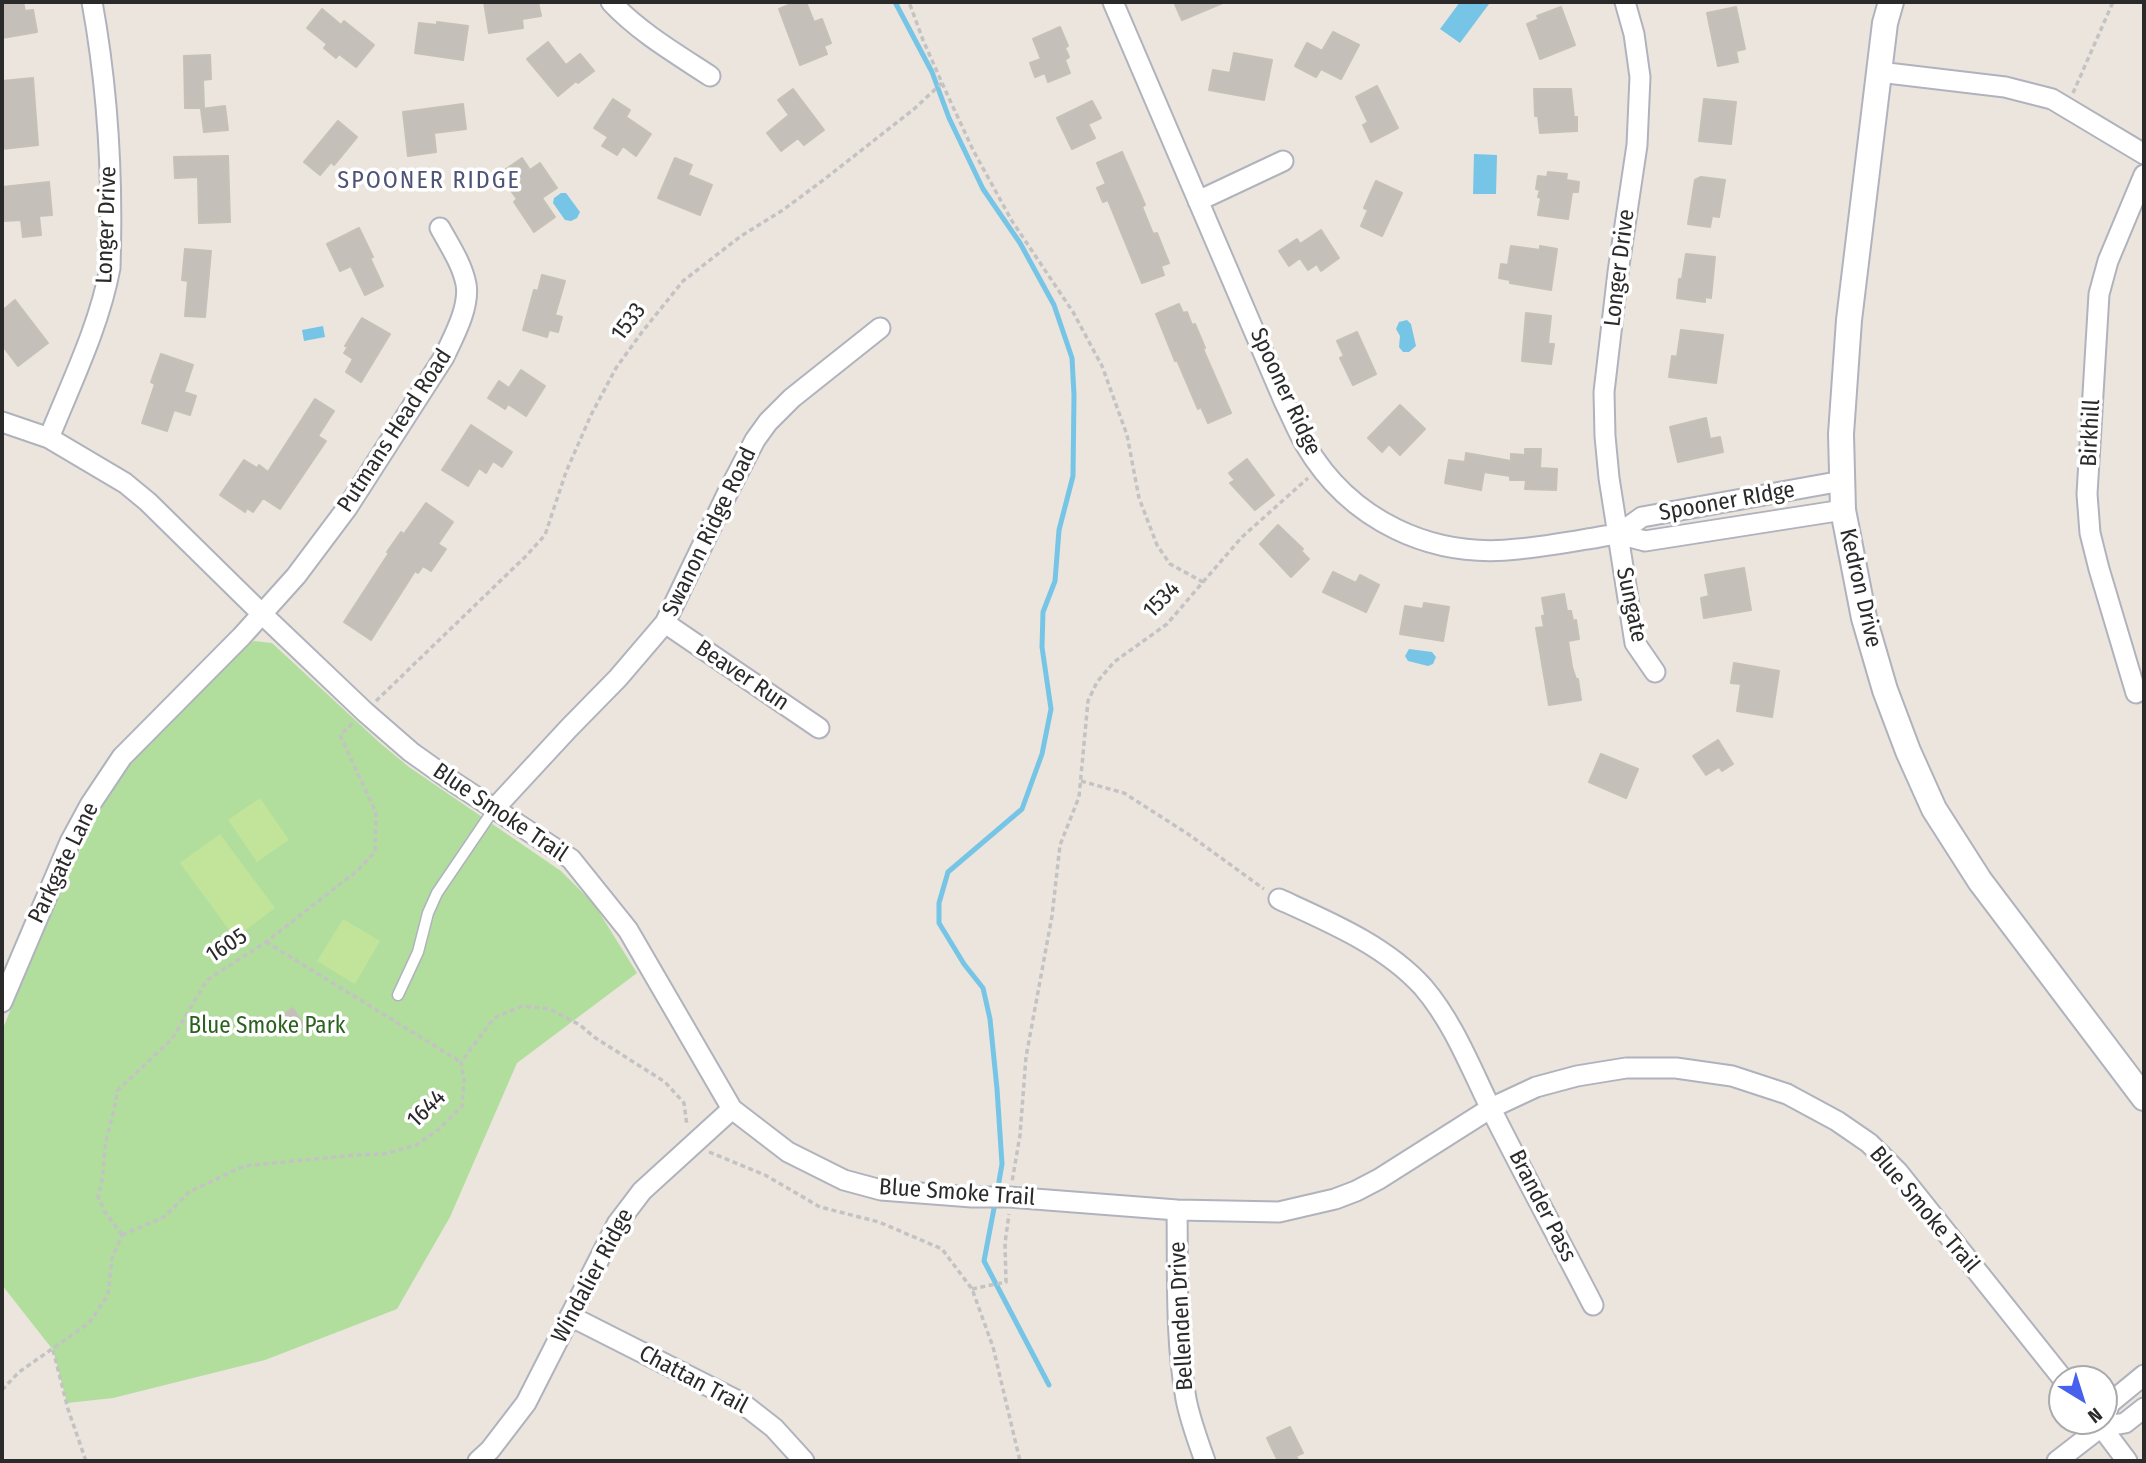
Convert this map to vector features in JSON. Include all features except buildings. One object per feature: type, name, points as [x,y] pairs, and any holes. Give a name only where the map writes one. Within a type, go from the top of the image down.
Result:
[{"type":"street","name":"Longer Drive","points":[[49,438],[89,342],[110,268],[110,149],[92,2]]},
{"type":"street","points":[[611,2],[652,37],[710,76]]},
{"type":"street","name":"Spooner Ridge","points":[[1113,2],[1284,401],[1306,445],[1321,466],[1367,513],[1409,535],[1457,550],[1487,552],[1617,535],[1645,541],[1843,510]]},
{"type":"street","name":"Longer Drive","points":[[1617,535],[1608,464],[1604,392],[1637,145],[1640,76],[1634,34],[1625,2]]},
{"type":"street","name":"Kedron Drive","points":[[1891,2],[1885,23],[1844,367],[1840,434],[1843,510],[1864,618],[1885,690],[1934,809],[1980,881],[2144,1098]]},
{"type":"street","points":[[1880,72],[2029,92],[2066,106],[2144,154]]},
{"type":"street","points":[[1198,201],[1283,161]]},
{"type":"street","name":"Birkhill","points":[[2136,693],[2090,533],[2087,494],[2099,294],[2108,261],[2144,175]]},
{"type":"street","name":"Putmans Head Road","points":[[261,613],[296,576],[346,508],[438,366],[453,338],[466,301],[466,285],[459,263],[440,228]]},
{"type":"street","name":"Swanon Ridge Road","points":[[494,809],[618,678],[665,623],[728,492],[755,440],[768,422],[792,398],[880,328]]},
{"type":"street","name":"Blue Smoke Trail","points":[[2,422],[49,438],[125,484],[148,502],[365,712],[411,752],[571,859],[628,930],[732,1109],[788,1152],[844,1180],[881,1190],[1177,1210],[1279,1212],[1335,1199],[1379,1179],[1491,1108],[1536,1087],[1577,1076],[1626,1068],[1676,1068],[1732,1076],[1787,1094],[1838,1121],[1869,1143],[1898,1171],[2052,1365]]},
{"type":"street","name":"Spooner RIdge","points":[[1617,535],[1642,517],[1842,481]]},
{"type":"street","name":"Sungate","points":[[1617,535],[1635,643],[1655,672]]},
{"type":"street","name":"Parkgate Lane","points":[[2,1002],[69,842],[90,805],[122,757],[242,636],[261,613]]},
{"type":"street","name":"Beaver Run","points":[[665,623],[819,728]]},
{"type":"street","name":"Brander Pass","points":[[1279,899],[1347,931],[1388,956],[1422,986],[1443,1014],[1467,1058],[1593,1305]]},
{"type":"street","name":"Windalier Ridge","points":[[478,1461],[490,1450],[526,1403],[617,1224],[642,1191],[732,1109]]},
{"type":"street","name":"Bellenden Drive","points":[[1177,1210],[1182,1367],[1186,1401],[1205,1461]]},
{"type":"street","name":"Chattan Trail","points":[[570,1316],[742,1403],[774,1428],[804,1461]]},
{"type":"street","points":[[2118,1396],[2144,1375]]},
{"type":"street","points":[[2118,1423],[2125,1423],[2144,1408]]},
{"type":"street","points":[[2057,1461],[2086,1435]]},
{"type":"street","points":[[2110,1435],[2127,1461]]},
{"type":"lane","points":[[398,995],[418,951],[428,913],[437,893],[494,809]]},
{"type":"path","points":[[909,2],[942,83]]},
{"type":"path","points":[[2066,106],[2113,2]]},
{"type":"path","name":"1534","points":[[942,83],[973,150],[1012,220],[1073,312],[1102,366],[1127,435],[1139,498],[1157,545],[1170,564],[1203,582],[1167,624],[1114,662],[1097,682],[1088,701],[1079,797],[1060,845],[1052,916],[1026,1057],[1020,1135],[1005,1243],[1006,1282],[972,1289]]},
{"type":"path","name":"1533","points":[[365,712],[545,535],[566,471],[616,368],[683,281],[741,236],[783,210],[826,178],[914,109],[942,83]]},
{"type":"path","points":[[1203,582],[1242,537],[1321,466]]},
{"type":"path","name":"1605","points":[[122,1235],[98,1197],[117,1091],[172,1039],[207,980],[266,942],[357,871],[375,852],[376,813],[340,735],[365,712]]},
{"type":"path","points":[[1081,781],[1124,793],[1188,834],[1251,882],[1279,899]]},
{"type":"path","points":[[266,942],[461,1062],[494,1018],[522,1006],[550,1009],[580,1025],[594,1037],[665,1082],[684,1104],[687,1131],[710,1153],[765,1175],[820,1207],[879,1222],[942,1249],[972,1289],[993,1347],[1020,1461]]},
{"type":"path","name":"1644","points":[[122,1235],[164,1216],[189,1192],[244,1166],[384,1154],[416,1145],[439,1129],[462,1106],[464,1081],[461,1062]]},
{"type":"path","points":[[2,1390],[19,1372],[89,1323],[108,1296],[112,1258],[122,1235]]},
{"type":"path","points":[[53,1350],[68,1409],[86,1461]]},
{"type":"green space","name":"Blue Smoke Park","points":[[254,641],[272,643],[409,767],[561,871],[594,904],[637,973],[517,1063],[450,1217],[397,1309],[265,1360],[113,1398],[67,1403],[53,1350],[2,1285],[2,1031],[42,931],[99,809],[127,768],[168,723],[236,654]]},
{"type":"green space","points":[[260,798],[289,840],[257,862],[228,820]]},
{"type":"green space","points":[[220,834],[275,908],[235,938],[180,863]]},
{"type":"green space","points":[[343,919],[380,941],[355,984],[317,961]]},
{"type":"water","points":[[1460,2],[1489,4],[1460,43],[1440,29]]},
{"type":"water","points":[[1474,154],[1497,155],[1496,194],[1473,194]]},
{"type":"water","points":[[566,193],[580,212],[577,218],[571,221],[565,220],[553,203],[554,198]]},
{"type":"water","points":[[1407,320],[1411,324],[1416,346],[1409,352],[1403,352],[1399,347],[1400,336],[1396,329],[1399,322]]},
{"type":"water","points":[[323,326],[325,337],[304,341],[302,330]]},
{"type":"water","points":[[1409,649],[1432,652],[1436,657],[1433,664],[1428,666],[1408,661],[1405,656]]},
{"type":"waterway","points":[[895,2],[932,72],[949,118],[983,189],[1020,243],[1054,305],[1072,358],[1073,476],[1059,530],[1055,581],[1043,612],[1042,647],[1051,709],[1042,754],[1022,809],[948,872],[939,903],[939,923],[964,964],[983,988],[990,1019],[1002,1164],[997,1193]]},
{"type":"waterway","points":[[995,1203],[984,1261],[1049,1385]]},
{"type":"district","name":"SPOONER RIDGE","points":[[429,181]]}]
